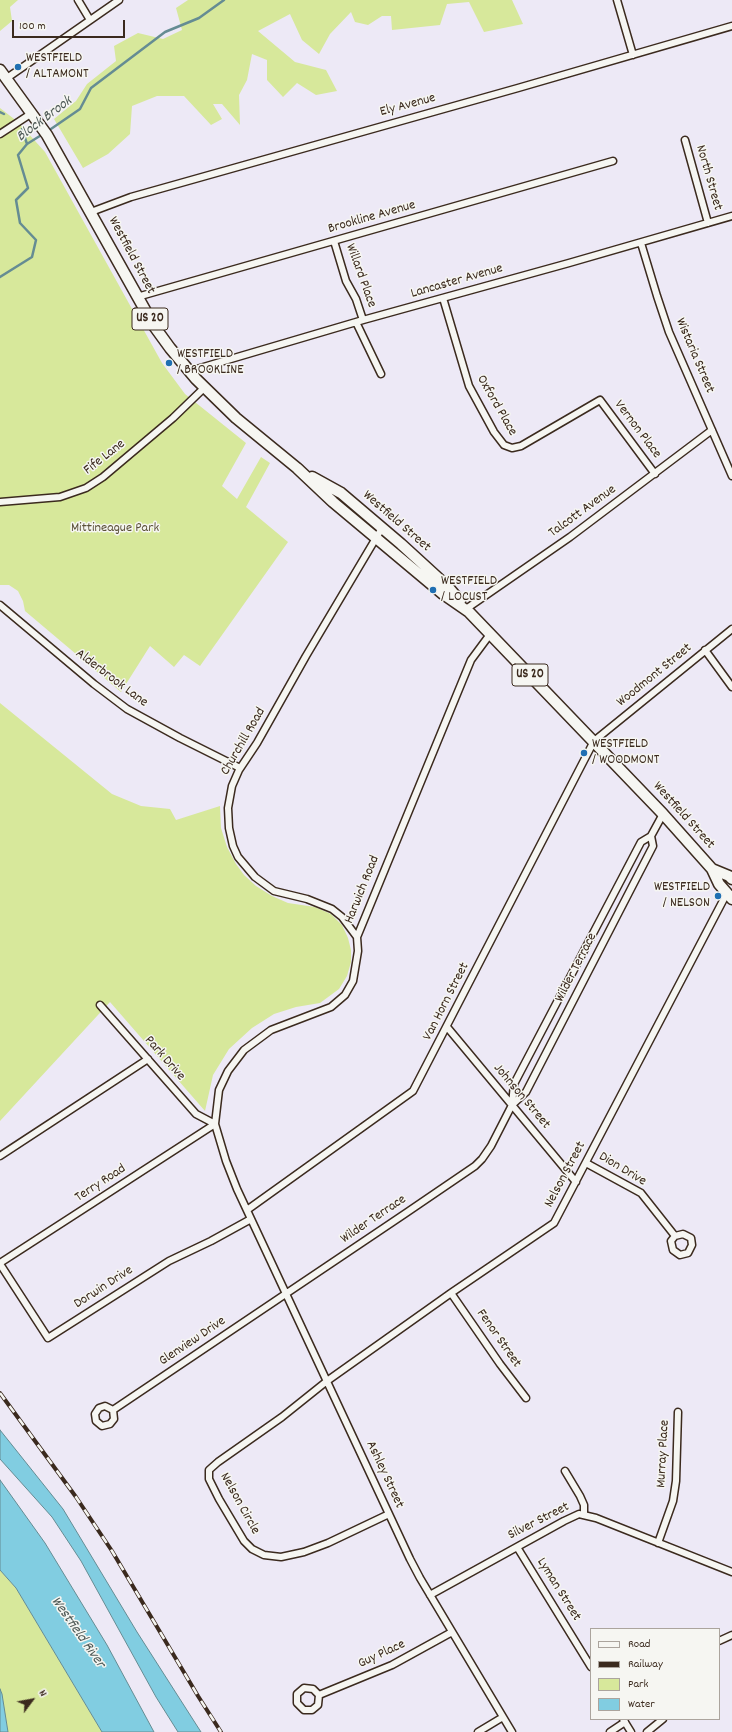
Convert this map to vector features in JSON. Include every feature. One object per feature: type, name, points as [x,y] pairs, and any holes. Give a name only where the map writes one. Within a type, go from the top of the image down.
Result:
[{"type":"main road","name":"Westfield Street","points":[[0,70],[45,132],[159,334],[204,388],[236,418],[297,468],[333,502],[443,594],[466,609]]},
{"type":"main road","name":"Westfield Street","points":[[297,468],[341,493],[448,587],[466,609],[491,633],[663,814],[712,869],[719,884],[729,896]]},
{"type":"main road","name":"Westfield Street","points":[[712,869],[729,876],[732,879]]},
{"type":"street","points":[[78,0],[90,20]]},
{"type":"street","points":[[7,78],[119,0]]},
{"type":"street","points":[[617,0],[633,55]]},
{"type":"street","name":"Ely Avenue","points":[[91,212],[139,194],[732,26]]},
{"type":"street","points":[[0,134],[32,113]]},
{"type":"street","name":"North Street","points":[[685,140],[708,223]]},
{"type":"street","name":"Brookline Avenue","points":[[137,297],[613,161]]},
{"type":"street","name":"Lancaster Avenue","points":[[190,371],[356,322],[641,243],[732,216]]},
{"type":"street","name":"Willard Place","points":[[334,241],[346,281],[356,299],[363,320]]},
{"type":"street","name":"Wistaria Street","points":[[641,243],[669,332],[732,476]]},
{"type":"street","name":"Oxford Place","points":[[443,298],[469,386],[494,432],[508,448],[521,446],[600,400]]},
{"type":"street","name":"Willard Place","points":[[356,322],[382,374]]},
{"type":"street","name":"Fife Lane","points":[[0,502],[60,497],[86,488],[103,477],[161,428],[204,388]]},
{"type":"street","name":"Vernon Place","points":[[600,400],[655,474]]},
{"type":"street","name":"Talcott Avenue","points":[[466,609],[570,537],[712,430]]},
{"type":"street","name":"Churchill Road","points":[[357,937],[342,917],[332,909],[307,899],[282,894],[267,887],[249,872],[238,857],[230,835],[228,808],[232,786],[240,768],[257,743],[306,656],[382,528]]},
{"type":"street","name":"Alderbrook Lane","points":[[0,605],[88,679],[127,709],[240,768]]},
{"type":"street","name":"Woodmont Street","points":[[594,741],[732,629]]},
{"type":"street","name":"Harwich Road","points":[[251,1219],[228,1168],[215,1124],[219,1090],[232,1064],[244,1050],[271,1030],[288,1022],[324,1011],[345,995],[353,981],[356,967],[358,951],[357,937],[471,660],[491,633]]},
{"type":"street","points":[[705,650],[732,687]]},
{"type":"street","name":"Van Horn Street","points":[[247,1210],[410,1094],[417,1085],[594,741]]},
{"type":"street","name":"Wilder Terrace","points":[[512,1105],[514,1084],[641,842],[651,836],[663,814]]},
{"type":"street","name":"Wilder Terrace","points":[[286,1293],[476,1166],[487,1153],[512,1105],[526,1092],[569,1009],[653,846],[651,836]]},
{"type":"street","name":"Nelson Street","points":[[327,1381],[451,1293],[554,1223],[729,896]]},
{"type":"street","points":[[601,918],[612,925]]},
{"type":"street","points":[[557,1003],[569,1009]]},
{"type":"street","name":"Park Drive","points":[[100,1005],[196,1114],[215,1124]]},
{"type":"street","name":"Johnson Street","points":[[447,1027],[576,1182]]},
{"type":"street","points":[[0,1156],[148,1059]]},
{"type":"street","name":"Terry Road","points":[[0,1264],[215,1124]]},
{"type":"street","name":"Dion Drive","points":[[586,1163],[640,1193],[675,1236]]},
{"type":"street","name":"Ashley Street","points":[[251,1219],[420,1578],[512,1732]]},
{"type":"street","name":"Dorwin Drive","points":[[0,1264],[48,1338],[168,1260],[211,1242],[251,1219]]},
{"type":"street","name":"Glenview Drive","points":[[113,1410],[286,1293]]},
{"type":"street","name":"Fenor Street","points":[[451,1293],[500,1364],[526,1398]]},
{"type":"street","name":"Nelson Circle","points":[[327,1381],[282,1417],[212,1467],[208,1474],[213,1487],[246,1544],[256,1552],[270,1557],[287,1557],[304,1552],[328,1543],[389,1514]]},
{"type":"street","name":"Murray Place","points":[[658,1543],[673,1501],[676,1481],[678,1412]]},
{"type":"street","points":[[565,1470],[584,1505],[584,1515]]},
{"type":"street","name":"Silver Street","points":[[430,1595],[573,1517],[584,1515],[732,1572]]},
{"type":"street","name":"Lyman Street","points":[[517,1547],[590,1665]]},
{"type":"street","name":"Guy Place","points":[[319,1695],[392,1665],[452,1632]]},
{"type":"street","points":[[720,1641],[732,1635]]},
{"type":"street","points":[[478,1732],[503,1717]]},
{"type":"street","points":[[647,1732],[662,1720]]},
{"type":"street","points":[[610,1732],[624,1721],[631,1732]]},
{"type":"green space","points":[[0,0],[18,0],[10,7],[12,21],[0,31]]},
{"type":"green space","points":[[188,0],[512,0],[523,24],[484,32],[469,2],[447,4],[440,25],[392,30],[391,16],[382,16],[368,25],[355,22],[351,12],[330,34],[319,54],[302,40],[290,14],[258,31],[295,62],[326,70],[337,91],[316,95],[297,83],[283,97],[267,80],[267,60],[252,54],[247,80],[239,95],[240,125],[222,104],[213,104],[222,119],[211,125],[184,96],[157,96],[132,106],[130,134],[108,154],[83,168],[54,119],[76,101],[87,84],[116,61],[114,46],[138,33],[163,39],[182,30],[176,8]]},
{"type":"green space","name":"Mittineague Park","points":[[0,108],[18,122],[45,152],[162,363],[185,394],[246,443],[222,486],[237,499],[261,457],[270,463],[246,507],[288,542],[200,666],[184,655],[174,667],[150,646],[121,692],[25,611],[23,601],[18,591],[9,585],[0,585]]},
{"type":"green space","points":[[0,703],[112,794],[141,806],[170,809],[176,820],[220,806],[221,828],[227,847],[244,875],[256,886],[272,896],[288,903],[315,907],[331,914],[342,925],[348,938],[351,950],[351,962],[347,976],[339,989],[320,1003],[296,1007],[274,1014],[252,1028],[229,1049],[213,1075],[205,1111],[110,1002],[0,1121]]},
{"type":"green space","points":[[0,1570],[16,1588],[102,1732],[8,1732],[0,1689]]},
{"type":"water","points":[[0,1430],[63,1509],[137,1632],[201,1732],[178,1732],[156,1697],[81,1561],[52,1517],[0,1459]]},
{"type":"water","name":"Westfield River","points":[[0,1480],[45,1543],[107,1645],[154,1732],[102,1732],[16,1588],[0,1570]]},
{"type":"water","points":[[0,1689],[2,1694],[8,1732],[0,1732]]},
{"type":"waterway","name":"Block Brook","points":[[48,131],[80,109],[91,88],[165,32],[199,18],[224,0]]},
{"type":"waterway","points":[[0,112],[4,114]]},
{"type":"waterway","points":[[22,129],[27,144]]},
{"type":"waterway","name":"Block Brook","points":[[0,277],[32,257],[36,240],[20,223],[16,200],[28,188],[18,155],[27,144],[43,134]]},
{"type":"railway","points":[[0,1393],[76,1497],[112,1551],[221,1732]]},
{"type":"place","name":"WESTFIELD / ALTAMONT","points":[[18,67]]},
{"type":"place","name":"WESTFIELD / BROOKLINE","points":[[169,363]]},
{"type":"place","name":"WESTFIELD / LOCUST","points":[[433,590]]},
{"type":"place","name":"WESTFIELD / WOODMONT","points":[[584,753]]},
{"type":"place","name":"WESTFIELD / NELSON","points":[[718,896]]}]
